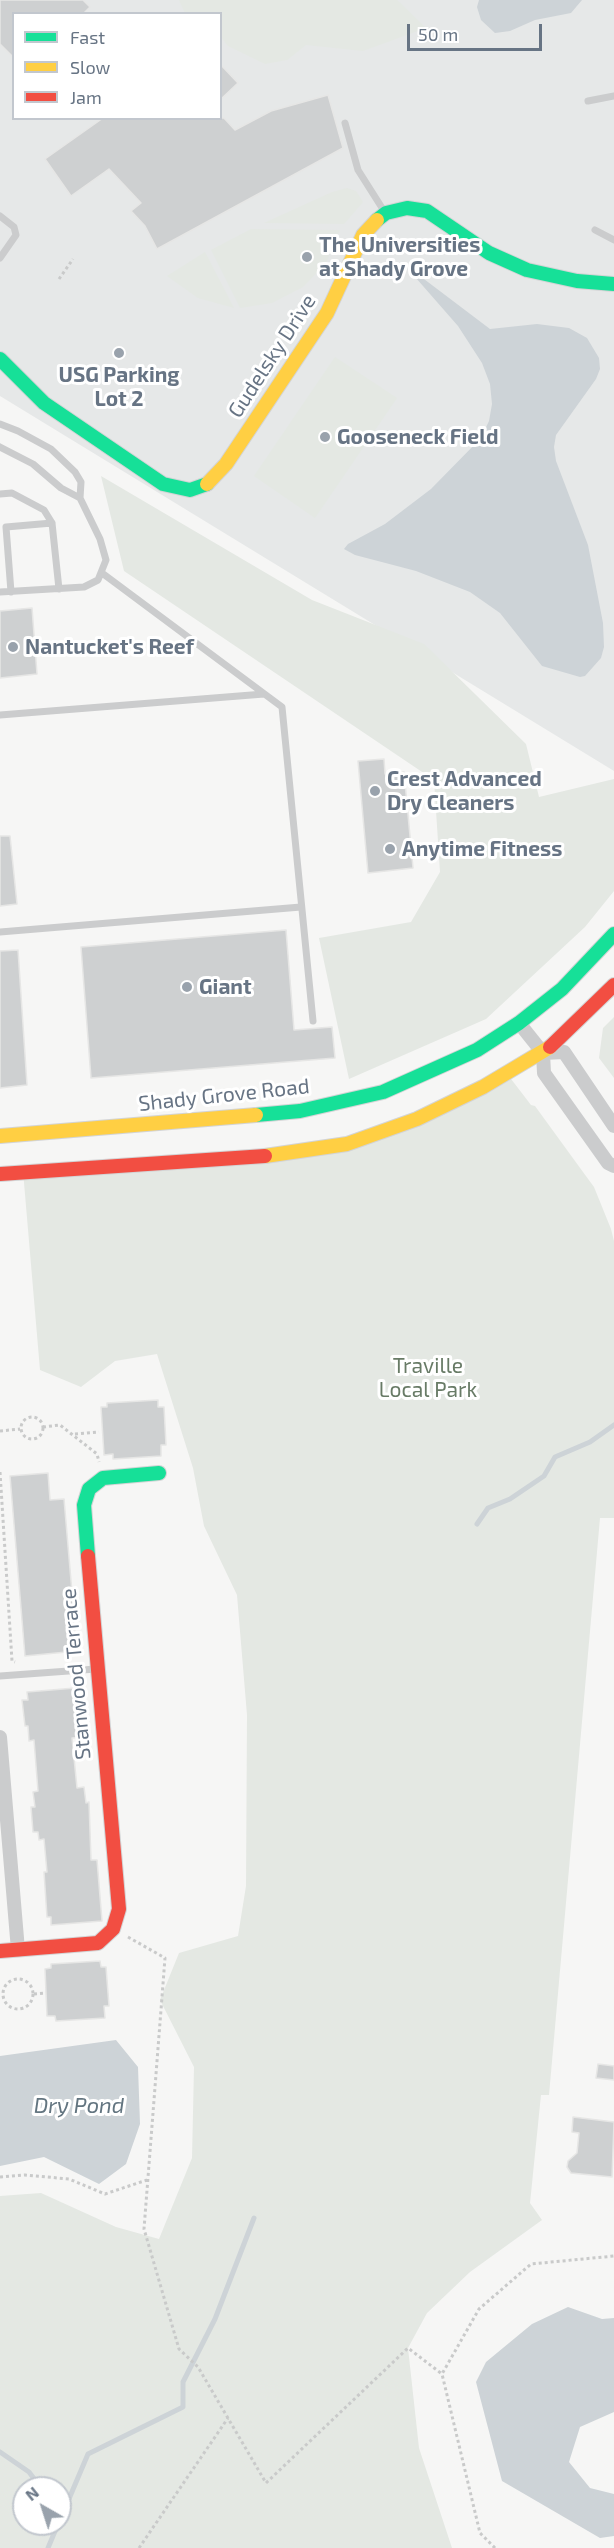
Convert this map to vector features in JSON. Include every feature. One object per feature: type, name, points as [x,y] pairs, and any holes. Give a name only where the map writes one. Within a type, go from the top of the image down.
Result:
[{"type":"street","points":[[386,213],[407,208],[427,211],[489,253],[527,270],[577,281],[614,284]]},
{"type":"street","name":"Gudelsky Drive","points":[[0,359],[44,404],[154,478],[181,490],[198,488],[218,474],[253,424],[327,313],[363,235],[369,226],[386,213]]},
{"type":"street","name":"Shady Grove Road","points":[[0,1136],[300,1111],[382,1092],[477,1050],[519,1023],[562,989],[614,934]]},
{"type":"street","points":[[0,1174],[281,1155],[347,1144],[417,1119],[483,1087],[543,1053],[614,986]]},
{"type":"street","points":[[519,1023],[543,1053],[543,1073],[608,1163],[614,1166]]},
{"type":"street","points":[[543,1053],[564,1052],[614,1126]]},
{"type":"street","points":[[103,1478],[159,1473]]},
{"type":"street","name":"Stanwood Terrace","points":[[103,1478],[89,1490],[84,1505],[118,1909],[113,1929]]},
{"type":"street","points":[[0,1737],[5,1854],[18,1950]]},
{"type":"street","points":[[0,1951],[98,1943],[113,1929]]},
{"type":"lane","points":[[588,101],[614,96]]},
{"type":"lane","points":[[345,123],[363,181],[386,213]]},
{"type":"lane","points":[[0,216],[14,227],[16,235],[0,258]]},
{"type":"lane","points":[[595,230],[614,240]]},
{"type":"lane","points":[[0,424],[35,440],[68,464],[81,482],[80,498],[106,560],[98,580],[84,587],[0,592]]},
{"type":"lane","points":[[0,447],[33,464],[61,488],[80,498]]},
{"type":"lane","points":[[0,494],[12,493],[44,510],[52,523],[59,589]]},
{"type":"lane","points":[[11,592],[6,527],[52,523]]},
{"type":"lane","points":[[102,573],[282,707],[313,1021]]},
{"type":"lane","points":[[0,715],[264,694]]},
{"type":"lane","points":[[0,932],[301,907]]},
{"type":"lane","points":[[0,1676],[96,1669]]},
{"type":"path","points":[[59,279],[73,259]]},
{"type":"path","points":[[31,1417],[40,1420],[43,1427],[41,1435],[32,1439],[23,1436],[20,1429],[22,1422],[31,1417]]},
{"type":"path","points":[[43,1427],[60,1425],[75,1434],[97,1454],[103,1478]]},
{"type":"path","points":[[0,1431],[20,1429]]},
{"type":"path","points":[[75,1434],[99,1432]]},
{"type":"path","points":[[0,1472],[12,1661],[18,1663]]},
{"type":"path","points":[[113,1929],[165,1958],[144,2229],[178,2349],[198,2367],[266,2483],[408,2348],[442,2374],[480,2533],[495,2548]]},
{"type":"path","points":[[18,1979],[29,1983],[34,1994],[30,2005],[19,2010],[8,2006],[1,1996],[7,1984],[18,1979]]},
{"type":"path","points":[[34,1994],[46,1994]]},
{"type":"path","points":[[0,2177],[25,2175],[69,2179],[105,2194],[147,2180]]},
{"type":"path","points":[[442,2374],[479,2309],[531,2264],[614,2256]]},
{"type":"path","points":[[139,2548],[228,2418]]},
{"type":"shaded area","name":"The Universities at Shady Grove","points":[[0,0],[614,0],[614,771],[0,396]]},
{"type":"green space","points":[[179,0],[397,0],[426,28],[363,51],[306,45],[287,60],[265,64],[228,46],[222,38],[222,12],[185,12]]},
{"type":"green space","points":[[347,188],[356,191],[363,202],[344,224],[264,223],[332,192]]},
{"type":"green space","points":[[251,229],[340,230],[326,263],[303,287],[272,303],[240,308],[211,250]]},
{"type":"green space","points":[[205,252],[234,308],[198,298],[167,276]]},
{"type":"green space","name":"Gooseneck Field","points":[[335,357],[397,398],[315,518],[254,476]]},
{"type":"green space","points":[[101,476],[312,600],[424,644],[526,744],[539,797],[614,779],[614,891],[585,927],[486,1019],[349,1079],[319,938],[411,922],[440,872],[434,780],[124,571]]},
{"type":"green space","points":[[614,1017],[614,1078],[599,1058],[603,1028]]},
{"type":"green space","name":"Traville Local Park","points":[[508,1075],[531,1105],[535,1106],[594,1187],[611,1229],[614,1241],[614,1518],[600,1518],[549,2095],[541,2095],[530,2203],[542,2220],[470,2272],[427,2313],[408,2348],[419,2448],[452,2548],[0,2548],[0,2196],[41,2193],[116,2227],[159,2239],[192,2158],[194,2067],[160,2000],[179,1953],[238,1936],[246,1886],[247,1715],[237,1595],[204,1526],[193,1468],[157,1354],[115,1361],[81,1387],[40,1370],[23,1171],[347,1144]]},
{"type":"water","points":[[479,0],[582,0],[571,13],[535,20],[510,31],[495,33],[481,20],[477,7]]},
{"type":"water","points":[[416,273],[490,329],[537,324],[569,328],[587,338],[599,358],[600,369],[596,379],[556,435],[554,447],[556,461],[588,545],[603,623],[604,647],[601,658],[585,676],[580,677],[542,666],[500,613],[470,592],[416,571],[355,555],[344,549],[348,544],[385,524],[431,489],[481,438],[489,421],[492,404],[490,384],[482,363],[458,326],[416,278]]},
{"type":"water","name":"Dry Pond","points":[[116,2040],[138,2067],[140,2124],[126,2164],[99,2184],[44,2157],[0,2166],[0,2056]]},
{"type":"water","points":[[568,2307],[602,2319],[614,2318],[614,2412],[580,2427],[569,2462],[590,2488],[614,2494],[614,2536],[600,2538],[502,2481],[476,2382],[486,2362],[532,2324]]},
{"type":"building","points":[[0,0],[83,0],[90,7],[85,12],[12,12],[12,56],[0,44]]},
{"type":"building","points":[[222,66],[238,83],[222,98]]},
{"type":"building","points":[[328,95],[343,148],[157,249],[145,226],[131,211],[141,203],[109,169],[71,196],[45,159],[100,120],[222,120],[224,118],[235,130],[271,111]]},
{"type":"building","points":[[32,608],[37,674],[0,678],[0,611]]},
{"type":"building","points":[[384,759],[385,774],[404,772],[413,868],[368,873],[358,761]]},
{"type":"building","points":[[0,836],[10,836],[17,904],[0,906]]},
{"type":"building","name":"Giant","points":[[286,930],[294,1030],[332,1027],[335,1058],[91,1078],[81,947]]},
{"type":"building","points":[[18,950],[27,1085],[0,1088],[0,951]]},
{"type":"building","points":[[158,1400],[158,1407],[164,1407],[166,1445],[161,1445],[161,1456],[113,1459],[113,1454],[104,1455],[101,1407],[107,1407],[107,1403]]},
{"type":"building","points":[[48,1473],[50,1500],[64,1499],[77,1651],[25,1656],[10,1476]]},
{"type":"building","points":[[75,1688],[75,1696],[79,1696],[82,1722],[81,1737],[72,1738],[77,1788],[84,1787],[86,1803],[89,1802],[91,1860],[97,1860],[102,1921],[51,1925],[51,1917],[47,1917],[44,1839],[39,1840],[38,1832],[33,1832],[31,1807],[35,1807],[33,1792],[38,1791],[34,1740],[29,1741],[22,1700],[28,1700],[27,1692]]},
{"type":"building","points":[[100,1961],[101,1967],[106,1967],[109,2006],[104,2006],[105,2018],[56,2021],[55,2016],[47,2016],[45,1969],[51,1968],[51,1964]]},
{"type":"building","points":[[598,2064],[614,2066],[614,2080],[596,2078]]},
{"type":"building","points":[[573,2117],[614,2122],[612,2177],[571,2173],[567,2167],[568,2161],[577,2153],[579,2133],[572,2132]]},
{"type":"waterway","points":[[477,1524],[488,1508],[510,1499],[544,1476],[555,1457],[590,1442],[614,1425]]},
{"type":"waterway","points":[[72,2492],[88,2454],[183,2407],[183,2382],[215,2319],[254,2218]]},
{"type":"waterway","points":[[0,2452],[32,2476]]},
{"type":"waterway","points":[[48,2548],[53,2536]]},
{"type":"traffic: fast","points":[[377,220],[386,213],[407,208],[427,211],[489,253],[527,270],[577,281],[614,284]]},
{"type":"traffic: fast","points":[[0,359],[44,403],[163,484],[190,490],[207,484]]},
{"type":"traffic: fast","points":[[256,1115],[300,1111],[383,1092],[477,1050],[519,1023],[562,989],[614,934]]},
{"type":"traffic: fast","points":[[88,1556],[84,1505],[89,1489],[103,1478],[159,1473]]},
{"type":"traffic: slow","points":[[207,484],[226,464],[327,313],[363,235],[377,220]]},
{"type":"traffic: slow","points":[[265,1156],[347,1144],[417,1119],[483,1087],[550,1047]]},
{"type":"traffic: slow","points":[[0,1136],[256,1115]]},
{"type":"traffic: jam","points":[[550,1047],[614,985]]},
{"type":"traffic: jam","points":[[0,1174],[265,1156]]},
{"type":"traffic: jam","points":[[0,1951],[98,1943],[113,1929],[119,1909],[88,1556]]},
{"type":"place","name":"The Universities at Shady Grove","points":[[307,257]]},
{"type":"place","name":"USG Parking Lot 2","points":[[119,353]]},
{"type":"place","name":"Gooseneck Field","points":[[325,437]]},
{"type":"place","name":"Nantucket's Reef","points":[[13,647]]},
{"type":"place","name":"Crest Advanced Dry Cleaners","points":[[375,791]]},
{"type":"place","name":"Anytime Fitness","points":[[390,849]]},
{"type":"place","name":"Giant","points":[[187,987]]}]
